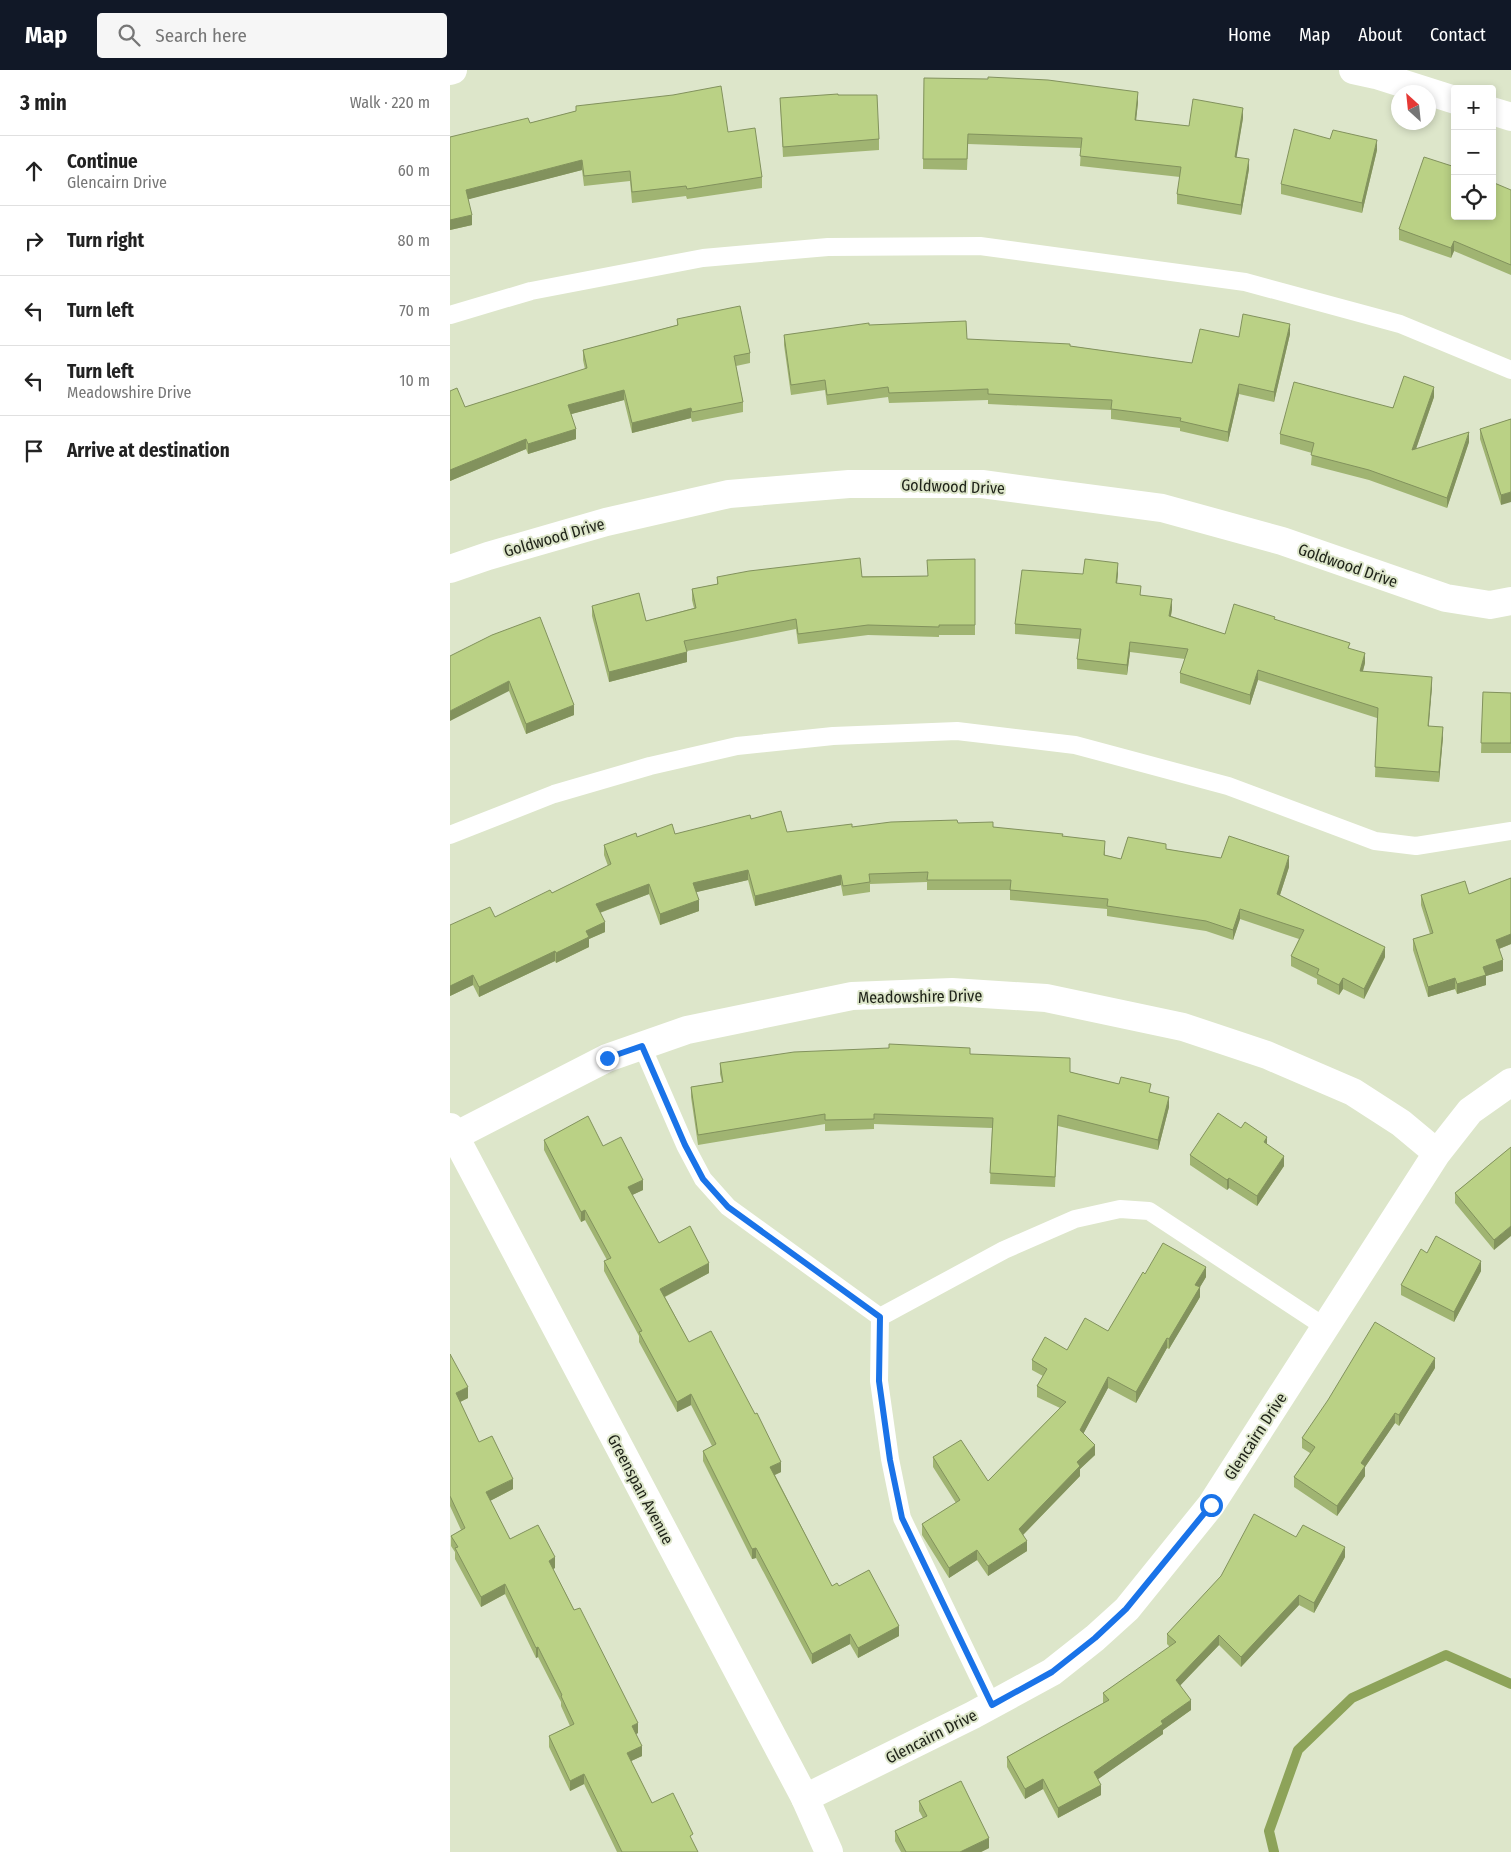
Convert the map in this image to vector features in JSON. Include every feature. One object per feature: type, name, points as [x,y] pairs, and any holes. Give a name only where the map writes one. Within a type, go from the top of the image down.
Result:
[{"type":"street","points":[[1353,70],[1376,75],[1451,99]]},
{"type":"street","points":[[1496,112],[1511,117]]},
{"type":"street","name":"Goldwood Drive","points":[[450,569],[606,522],[729,494],[849,484],[982,484],[1162,508],[1282,541],[1446,598],[1490,605],[1511,601]]},
{"type":"street","name":"Meadowshire Drive","points":[[452,1132],[607,1058],[687,1030],[852,996],[952,992],[1046,998],[1183,1028],[1268,1055],[1353,1092],[1401,1123],[1437,1153]]},
{"type":"street","name":"Glencairn Drive","points":[[805,1798],[992,1705],[1052,1672],[1095,1638],[1126,1609],[1211,1505],[1437,1153],[1470,1111],[1511,1082]]},
{"type":"street","name":"Greenspan Avenue","points":[[452,1132],[805,1798],[829,1852]]},
{"type":"lane","points":[[450,316],[531,291],[703,258],[828,247],[980,246],[1245,282],[1400,324],[1511,370]]},
{"type":"lane","points":[[450,835],[554,794],[650,766],[737,746],[834,736],[957,731],[1085,747],[1228,786],[1374,841],[1416,846],[1511,831]]},
{"type":"lane","points":[[642,1046],[685,1145],[703,1179],[709,1186],[728,1207],[880,1317]]},
{"type":"lane","points":[[880,1317],[1004,1250],[1075,1219],[1120,1209],[1149,1211],[1325,1327]]},
{"type":"lane","points":[[880,1317],[879,1381],[890,1460],[902,1518],[992,1705]]},
{"type":"building","points":[[988,77],[1048,80],[1138,92],[1135,120],[1189,126],[1193,99],[1243,108],[1235,157],[1249,159],[1241,205],[1177,194],[1181,167],[1080,156],[1082,138],[968,134],[967,159],[923,159],[924,78],[988,79]]},
{"type":"building","points":[[721,86],[728,132],[755,128],[762,177],[687,189],[686,186],[632,192],[630,171],[584,176],[582,160],[466,190],[472,215],[450,220],[450,137],[528,118],[530,123],[576,111],[576,106],[673,95]]},
{"type":"building","points":[[838,94],[877,95],[879,139],[783,147],[780,98]]},
{"type":"building","points":[[1294,129],[1330,139],[1333,130],[1377,140],[1362,203],[1281,184]]},
{"type":"building","points":[[1424,157],[1451,166],[1451,220],[1496,220],[1496,184],[1511,190],[1511,265],[1454,241],[1451,248],[1399,229]]},
{"type":"building","points":[[740,306],[750,353],[734,356],[743,402],[692,412],[691,408],[632,423],[624,390],[568,405],[576,429],[528,444],[526,439],[450,470],[450,391],[457,388],[465,407],[587,368],[583,350],[678,325],[677,319]]},
{"type":"building","points":[[1243,314],[1290,324],[1274,392],[1239,384],[1228,432],[1180,421],[1181,418],[1111,409],[1112,400],[988,394],[988,389],[889,393],[888,387],[827,395],[825,380],[791,385],[784,335],[869,323],[869,325],[966,321],[967,339],[1070,344],[1070,346],[1192,363],[1200,329],[1239,337]]},
{"type":"building","points":[[1404,376],[1434,387],[1412,450],[1469,432],[1447,498],[1369,470],[1311,455],[1314,443],[1280,434],[1294,382],[1393,408]]},
{"type":"building","points":[[1511,419],[1511,492],[1501,495],[1480,429]]},
{"type":"building","points":[[860,558],[862,577],[928,576],[927,560],[975,559],[975,625],[939,625],[939,627],[868,625],[798,634],[796,619],[684,641],[687,652],[609,672],[592,606],[639,593],[646,621],[696,608],[692,589],[718,584],[717,577],[749,571]]},
{"type":"building","points":[[1085,559],[1118,563],[1116,583],[1141,586],[1140,595],[1172,599],[1169,616],[1225,634],[1234,604],[1350,643],[1348,648],[1365,653],[1360,671],[1432,677],[1428,726],[1443,727],[1439,772],[1375,767],[1378,708],[1258,670],[1250,695],[1180,673],[1188,649],[1130,642],[1127,665],[1077,659],[1081,629],[1015,624],[1022,570],[1083,574]]},
{"type":"building","points":[[540,617],[574,705],[526,724],[509,681],[450,711],[450,656],[492,635]]},
{"type":"building","points":[[1483,692],[1511,693],[1511,743],[1481,743]]},
{"type":"building","points":[[781,811],[787,832],[852,824],[852,827],[891,822],[957,820],[958,823],[993,822],[993,827],[1063,834],[1062,836],[1105,841],[1104,855],[1121,859],[1128,837],[1166,844],[1166,849],[1221,858],[1229,836],[1289,856],[1277,894],[1385,947],[1364,989],[1343,978],[1339,985],[1317,974],[1319,969],[1291,956],[1304,930],[1240,909],[1233,930],[1206,921],[1107,906],[1108,899],[1010,890],[1011,880],[927,880],[928,872],[869,874],[870,882],[843,886],[841,875],[755,896],[748,870],[693,883],[699,900],[660,914],[649,884],[596,904],[605,922],[586,931],[589,937],[479,987],[473,975],[450,986],[450,925],[490,907],[495,917],[550,890],[552,893],[611,864],[604,845],[636,833],[637,837],[672,824],[675,834],[750,815],[751,819]]},
{"type":"building","points":[[1511,878],[1511,934],[1496,940],[1503,960],[1483,967],[1486,975],[1457,984],[1455,978],[1428,987],[1413,939],[1433,933],[1421,895],[1465,881],[1469,894]]},
{"type":"building","points":[[889,1044],[970,1048],[970,1054],[1070,1058],[1070,1072],[1119,1084],[1121,1077],[1151,1084],[1149,1092],[1169,1097],[1158,1140],[1058,1115],[1055,1177],[990,1173],[993,1118],[874,1114],[874,1119],[825,1120],[825,1114],[698,1135],[691,1087],[723,1082],[720,1063],[794,1052],[889,1048]]},
{"type":"building","points":[[1218,1113],[1241,1128],[1245,1122],[1267,1137],[1264,1142],[1284,1156],[1257,1196],[1229,1178],[1227,1180],[1190,1155]]},
{"type":"building","points":[[588,1116],[603,1146],[621,1137],[643,1180],[628,1187],[659,1243],[690,1226],[709,1263],[660,1289],[689,1342],[711,1331],[755,1414],[757,1413],[781,1462],[770,1467],[832,1586],[837,1583],[839,1586],[869,1570],[899,1626],[858,1648],[850,1634],[812,1654],[756,1548],[752,1549],[703,1451],[716,1444],[691,1394],[677,1402],[639,1332],[642,1331],[604,1261],[611,1258],[585,1210],[581,1212],[544,1140]]},
{"type":"building","points":[[1511,1147],[1511,1226],[1494,1240],[1455,1193]]},
{"type":"building","points":[[1436,1236],[1481,1261],[1454,1312],[1401,1285],[1421,1249],[1427,1253]]},
{"type":"building","points":[[1163,1243],[1206,1267],[1195,1285],[1200,1287],[1169,1339],[1167,1338],[1136,1392],[1108,1377],[1080,1430],[1095,1445],[1077,1462],[1080,1466],[1019,1529],[1027,1541],[988,1566],[977,1550],[949,1568],[922,1524],[960,1500],[933,1457],[961,1440],[988,1481],[1066,1402],[1037,1386],[1047,1369],[1032,1360],[1045,1337],[1067,1350],[1085,1318],[1108,1331],[1143,1272],[1145,1274]]},
{"type":"building","points":[[1375,1322],[1435,1358],[1399,1415],[1395,1413],[1361,1463],[1365,1466],[1337,1506],[1294,1477],[1315,1447],[1302,1438],[1328,1400]]},
{"type":"building","points":[[450,1354],[468,1387],[456,1393],[479,1442],[492,1436],[513,1479],[486,1492],[510,1539],[538,1525],[555,1557],[549,1561],[574,1610],[580,1608],[638,1723],[632,1726],[642,1746],[627,1753],[652,1803],[673,1793],[693,1834],[690,1836],[698,1852],[622,1852],[584,1774],[570,1781],[549,1736],[574,1724],[562,1695],[538,1647],[536,1648],[505,1584],[481,1597],[455,1548],[458,1547],[451,1536],[465,1528],[450,1496]]},
{"type":"building","points":[[1254,1514],[1296,1537],[1303,1525],[1345,1547],[1314,1603],[1299,1595],[1241,1657],[1219,1635],[1176,1680],[1191,1700],[1161,1721],[1163,1724],[1094,1772],[1101,1785],[1058,1808],[1043,1779],[1025,1789],[1007,1757],[1109,1700],[1103,1693],[1176,1642],[1167,1634],[1221,1576]]},
{"type":"building","points":[[961,1781],[989,1838],[960,1852],[906,1852],[895,1831],[927,1816],[919,1801]]},
{"type":"waterway","points":[[1274,1852],[1269,1831],[1298,1750],[1352,1698],[1446,1655],[1511,1684]]},
{"type":"route","points":[[607,1058],[642,1046],[685,1145],[703,1179],[728,1207],[880,1317],[879,1381],[890,1460],[902,1518],[992,1705],[1052,1672],[1095,1638],[1126,1609],[1211,1505]]}]
